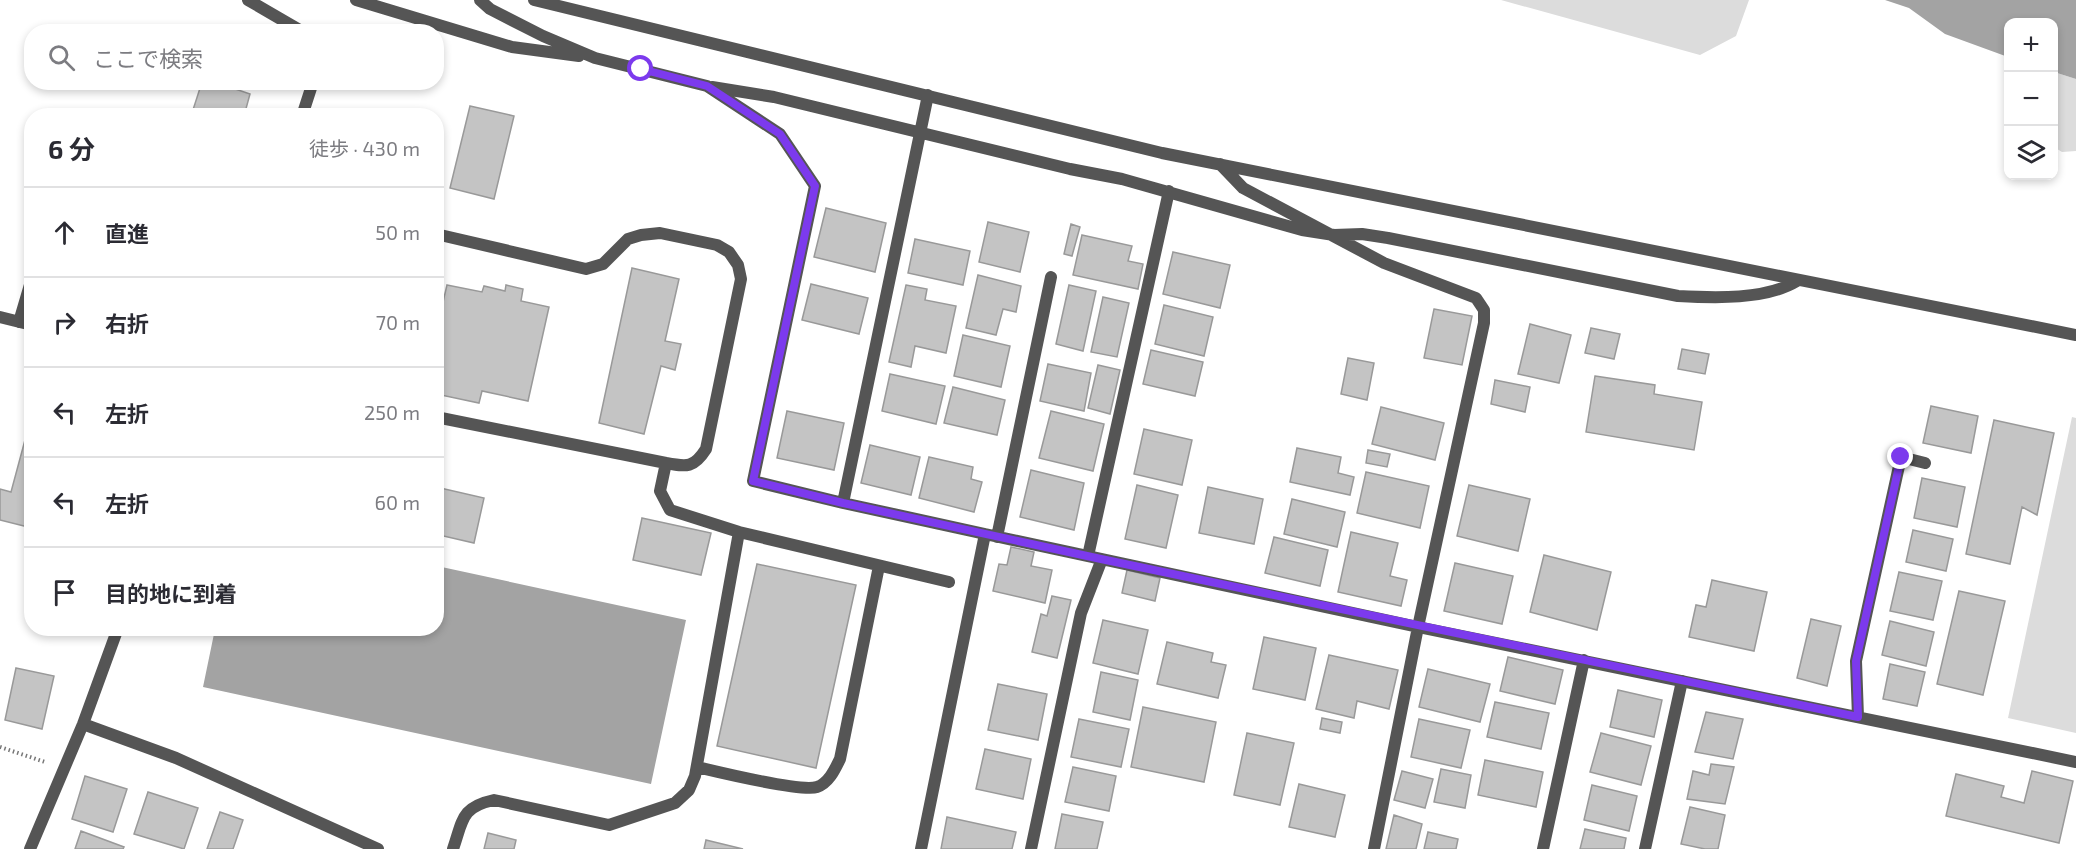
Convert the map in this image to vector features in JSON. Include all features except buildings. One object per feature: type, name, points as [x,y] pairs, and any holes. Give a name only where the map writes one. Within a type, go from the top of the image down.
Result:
[{"type":"street","points":[[248,0],[289,24]]},
{"type":"street","points":[[356,0],[436,24]]},
{"type":"street","points":[[480,0],[490,9],[532,31],[595,58]]},
{"type":"street","points":[[534,0],[1162,153],[2076,335]]},
{"type":"street","points":[[444,27],[512,47],[595,58],[707,86],[774,97],[1071,170],[1122,179],[1277,223],[1334,235],[1362,234],[1388,238],[1678,296],[1713,298],[1767,292],[1784,289],[1797,280]]},
{"type":"street","points":[[707,86],[780,134],[815,186],[753,481],[843,503],[1418,627],[2076,762]]},
{"type":"street","points":[[305,108],[310,90]]},
{"type":"street","points":[[843,503],[928,95]]},
{"type":"street","points":[[1220,164],[1243,188],[1384,263],[1476,298],[1484,310],[1484,323],[1418,627],[1374,849]]},
{"type":"street","points":[[1089,556],[1169,191]]},
{"type":"street","points":[[444,236],[586,269],[603,264],[628,239],[660,233],[717,246],[729,252],[738,265],[741,279],[706,449],[698,461],[685,467],[444,419]]},
{"type":"street","points":[[921,849],[1051,277]]},
{"type":"street","points":[[0,317],[24,324]]},
{"type":"street","points":[[1858,717],[1856,661],[1901,457],[1925,463]]},
{"type":"street","points":[[666,463],[660,491],[670,510],[739,532],[949,582]]},
{"type":"street","points":[[453,849],[464,816],[476,804],[494,800],[609,825],[675,803],[689,790],[697,767],[739,532]]},
{"type":"street","points":[[1031,849],[1081,613],[1101,559]]},
{"type":"street","points":[[697,767],[795,787],[817,787],[830,777],[840,759],[879,566]]},
{"type":"street","points":[[30,849],[83,724],[115,636]]},
{"type":"street","points":[[1543,849],[1584,660]]},
{"type":"street","points":[[1645,849],[1682,681]]},
{"type":"street","points":[[83,724],[176,758],[378,849]]},
{"type":"path","points":[[0,747],[63,768]]},
{"type":"shaded area","points":[[1501,0],[1749,0],[1736,36],[1700,55]]},
{"type":"shaded area","points":[[1885,0],[2076,0],[2076,79],[2058,73],[2058,18],[2004,18],[2004,56],[1945,34],[1909,8]]},
{"type":"shaded area","points":[[2058,73],[2076,79],[2076,151],[2062,152],[2058,150]]},
{"type":"shaded area","points":[[2072,417],[2076,418],[2076,733],[2008,718]]},
{"type":"shaded area","points":[[444,568],[686,620],[651,784],[203,687],[214,636],[444,636]]},
{"type":"route","points":[[641,69],[707,86],[780,134],[815,186],[753,481],[843,503],[1418,627],[1858,717],[1856,661],[1901,457]]}]
